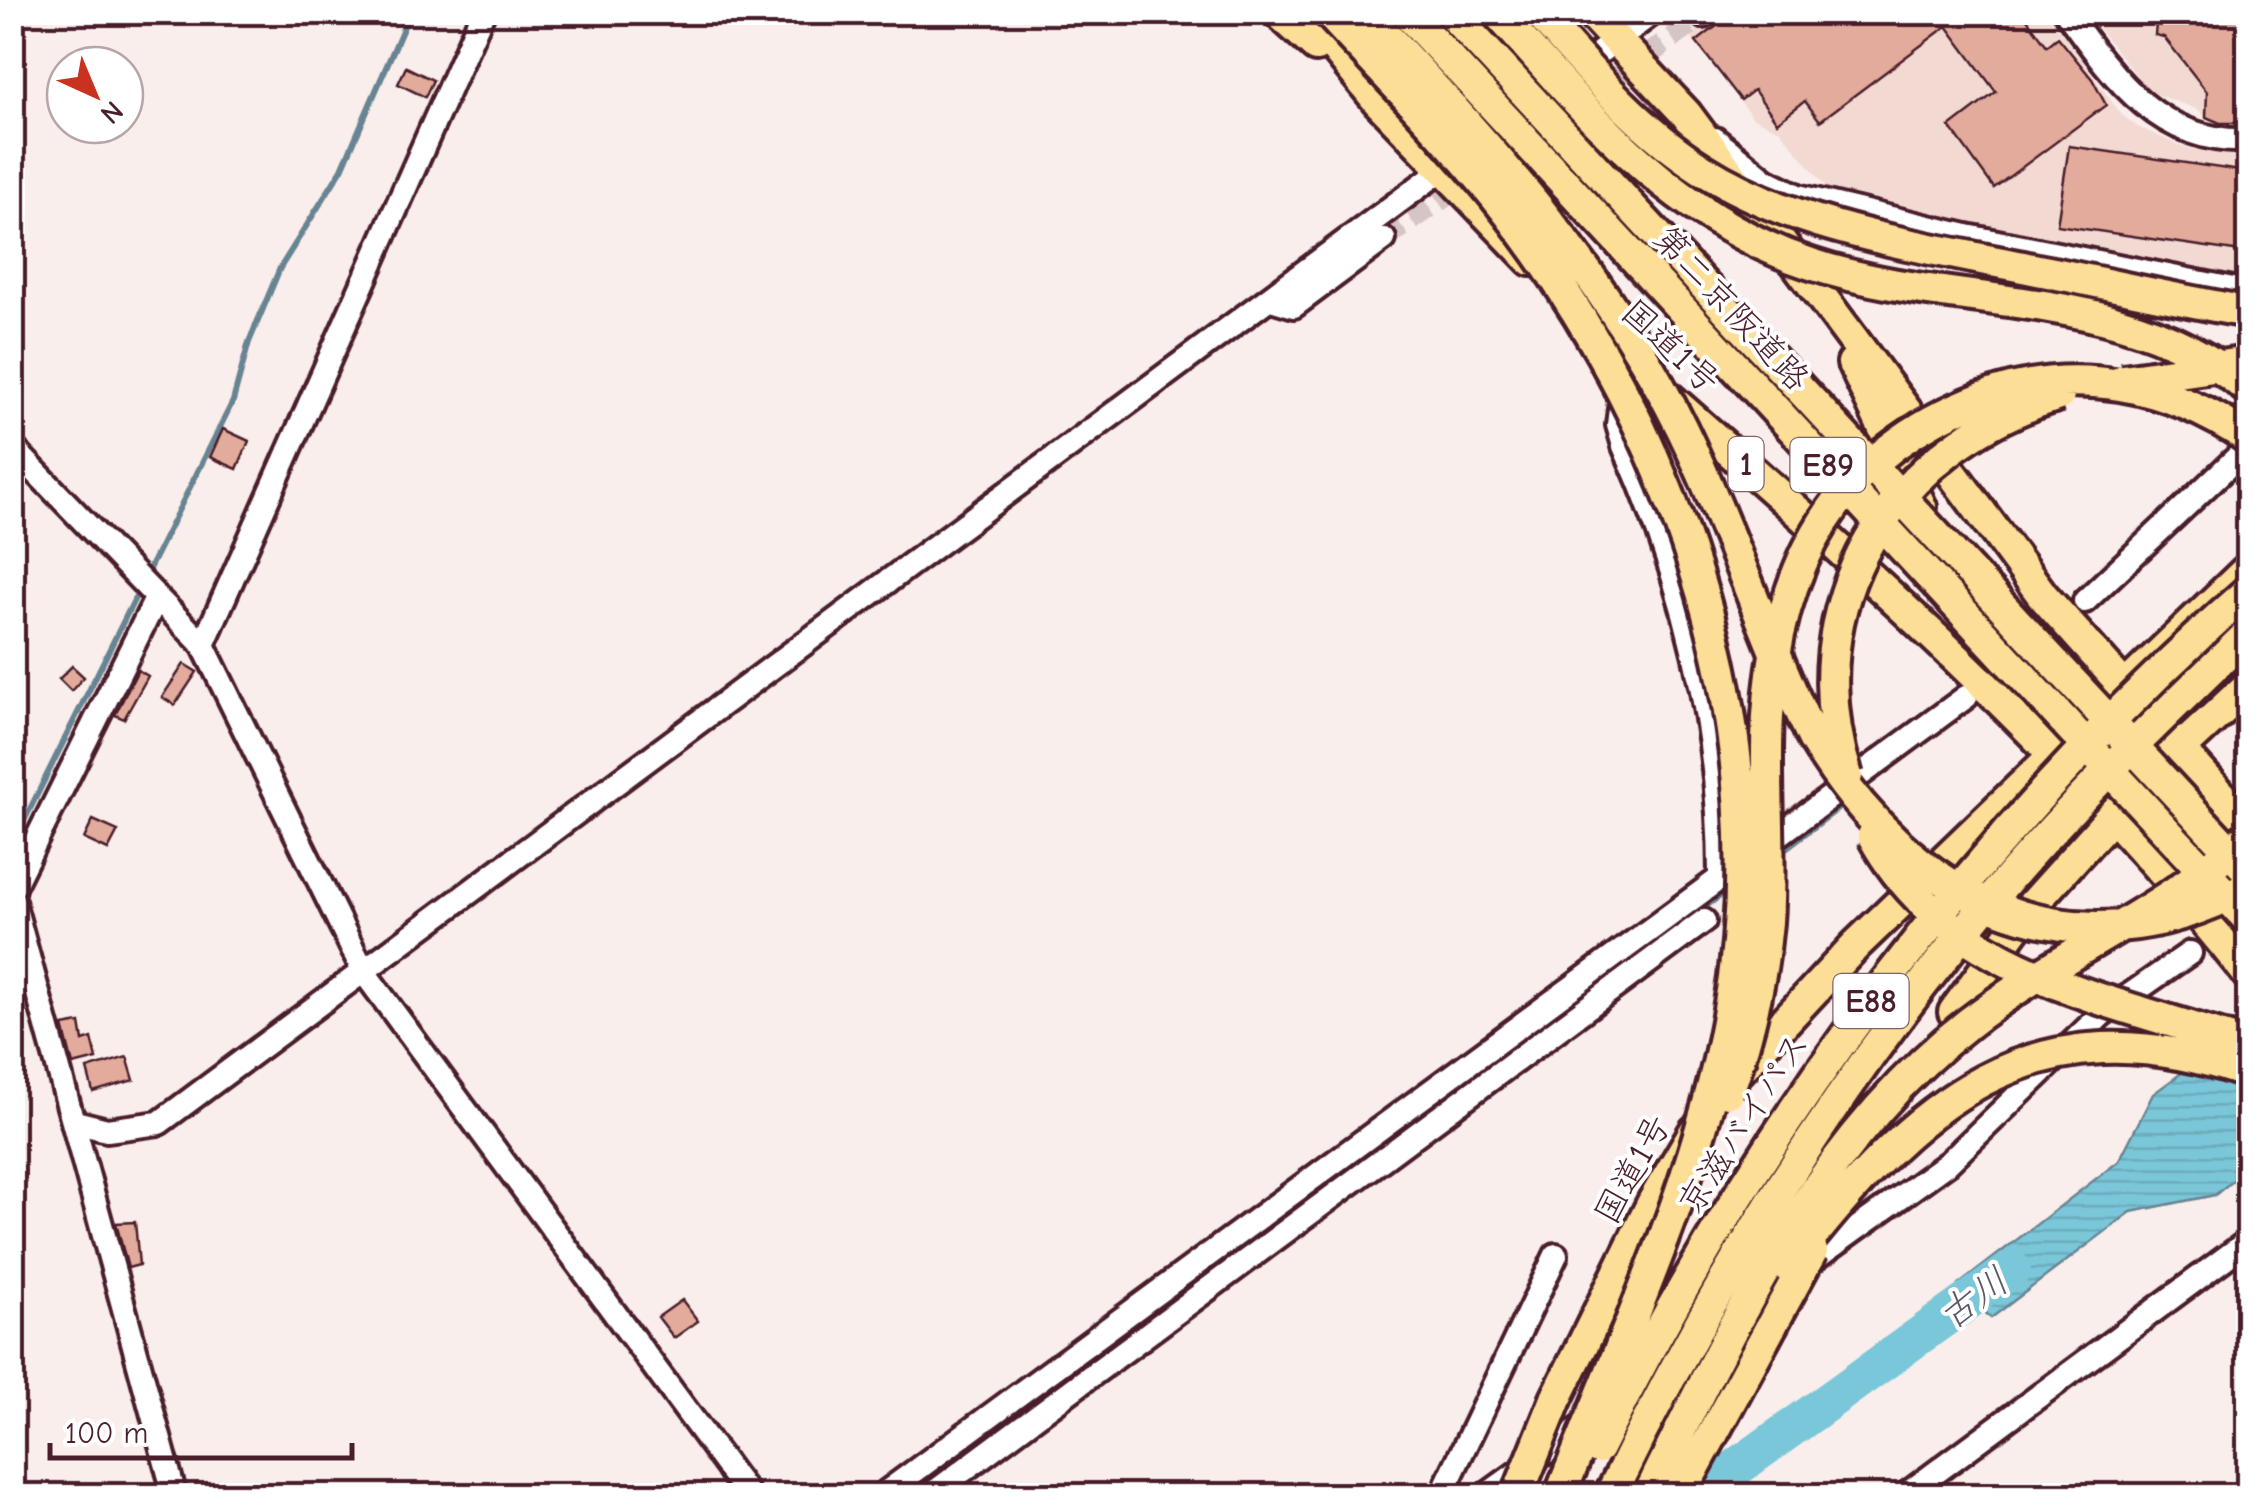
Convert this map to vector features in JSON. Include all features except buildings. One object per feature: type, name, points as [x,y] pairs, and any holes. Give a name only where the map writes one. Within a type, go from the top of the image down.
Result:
[{"type":"highway","points":[[1278,12],[1378,101]]},
{"type":"highway","name":"国道1号","points":[[1306,12],[1378,101],[1627,361],[1875,580],[2051,755],[2240,962]]},
{"type":"highway","points":[[1328,12],[1469,166],[1542,260],[1640,431],[1666,487],[1705,600],[1731,724],[1738,785],[1738,927],[1718,1063],[1668,1230]]},
{"type":"highway","points":[[1364,12],[1532,198],[1624,329],[1681,428],[1813,738],[1834,774],[1900,849],[1980,903],[2045,922],[2139,923],[2199,909],[2248,886]]},
{"type":"highway","name":"第二京阪道路","points":[[1406,12],[2248,919]]},
{"type":"highway","name":"第二京阪道路","points":[[1450,12],[2248,871]]},
{"type":"highway","points":[[1497,12],[1631,158],[1700,213],[1736,234],[1852,276],[2075,309],[2119,320],[2197,352],[2248,389]]},
{"type":"highway","points":[[1538,12],[1598,80],[1666,144],[1734,188],[1776,207],[1920,246],[2248,312]]},
{"type":"highway","points":[[1590,12],[1686,114],[1811,280],[1968,501],[2123,686],[2248,825]]},
{"type":"highway","points":[[1811,280],[1925,516],[1960,574],[1994,621],[2094,727],[2106,765],[2110,817]]},
{"type":"highway","points":[[2248,362],[2083,388],[2022,408],[1957,442],[1906,486],[1868,541],[1842,607],[1832,675],[1839,752],[1850,787],[1882,854],[1923,906],[1978,947],[2050,982],[2248,1045]]},
{"type":"highway","points":[[1560,1496],[1723,1106],[1751,1018],[1767,921],[1772,666],[1796,571],[1834,504],[1860,474],[1927,424],[2003,390],[2045,382],[2088,379],[2138,388],[2201,411],[2248,438]]},
{"type":"highway","name":"国道1号","points":[[1517,1496],[1556,1399],[1653,1202],[1719,1095],[1804,996],[2051,755],[2094,727],[2123,686],[2248,569]]},
{"type":"highway","name":"E88","points":[[2094,727],[2248,591]]},
{"type":"highway","name":"京滋バイパス","points":[[1610,1496],[1704,1312],[1818,1127],[2008,879],[2122,757],[2248,634]]},
{"type":"highway","points":[[2123,686],[2120,730],[2125,750],[2145,782],[2248,896]]},
{"type":"highway","points":[[1680,1496],[1862,1160],[1954,1012],[2032,905],[2110,817],[2248,686]]},
{"type":"highway","name":"京滋バイパス","points":[[1575,1496],[1678,1297],[1790,1114],[1916,941],[2094,727]]},
{"type":"highway","points":[[1648,1496],[1687,1416],[1821,1182],[1894,1088],[2006,996],[2189,884],[2248,836]]},
{"type":"highway","points":[[1687,1416],[1755,1311],[1827,1217],[1872,1166],[1949,1098],[2030,1059],[2109,1047],[2203,1058],[2248,1072]]},
{"type":"street","points":[[202,645],[483,12]]},
{"type":"street","points":[[75,1122],[107,1130],[159,1122],[1654,12]]},
{"type":"street","points":[[2066,12],[2114,78],[2140,104],[2190,133],[2248,140]]},
{"type":"street","points":[[1686,114],[1766,180],[1798,196],[1930,228],[2248,292]]},
{"type":"street","points":[[1270,299],[1294,306],[1384,240]]},
{"type":"street","points":[[1627,361],[1618,424],[1682,600],[1712,740],[1720,874]]},
{"type":"street","points":[[12,447],[202,645],[364,972],[749,1496]]},
{"type":"street","points":[[2084,601],[2248,448]]},
{"type":"street","points":[[12,889],[147,590]]},
{"type":"street","points":[[881,1496],[1720,874],[1966,697]]},
{"type":"street","points":[[12,898],[174,1496]]},
{"type":"street","points":[[928,1496],[1704,921]]},
{"type":"street","points":[[1642,934],[1658,955]]},
{"type":"street","points":[[1485,1496],[1949,1162],[2101,1015],[2190,952]]},
{"type":"street","points":[[1362,1141],[1378,1163]]},
{"type":"street","points":[[1904,1496],[2248,1242]]},
{"type":"street","points":[[1441,1496],[1556,1255]]},
{"type":"street","points":[[1083,1347],[1099,1369]]},
{"type":"shaded area","points":[[1722,13],[2047,13],[2121,114],[2136,126],[2183,147],[2206,152],[2248,151],[2248,281],[1836,199],[1780,130],[1753,118],[1690,36]]},
{"type":"shaded area","points":[[2086,13],[2248,13],[2248,128],[2212,125],[2199,110],[2150,92]]},
{"type":"water","points":[[2248,1024],[2248,1168],[2215,1195],[2131,1212],[1991,1318],[1958,1285],[2119,1161],[2153,1094]]},
{"type":"waterway","points":[[146,575],[233,401],[249,342],[280,268],[342,169],[410,12]]},
{"type":"waterway","points":[[2228,481],[2248,463]]},
{"type":"waterway","points":[[12,845],[141,586]]},
{"type":"waterway","points":[[1861,790],[1882,772]]},
{"type":"waterway","points":[[1778,854],[1848,801]]},
{"type":"waterway","points":[[1510,1047],[1731,888]]},
{"type":"waterway","points":[[907,1496],[1250,1238]]},
{"type":"waterway","name":"古川","points":[[1697,1496],[2012,1269]]},
{"type":"tunnel","points":[[1591,95],[1703,16]]},
{"type":"tunnel","points":[[1384,239],[1470,179]]}]
